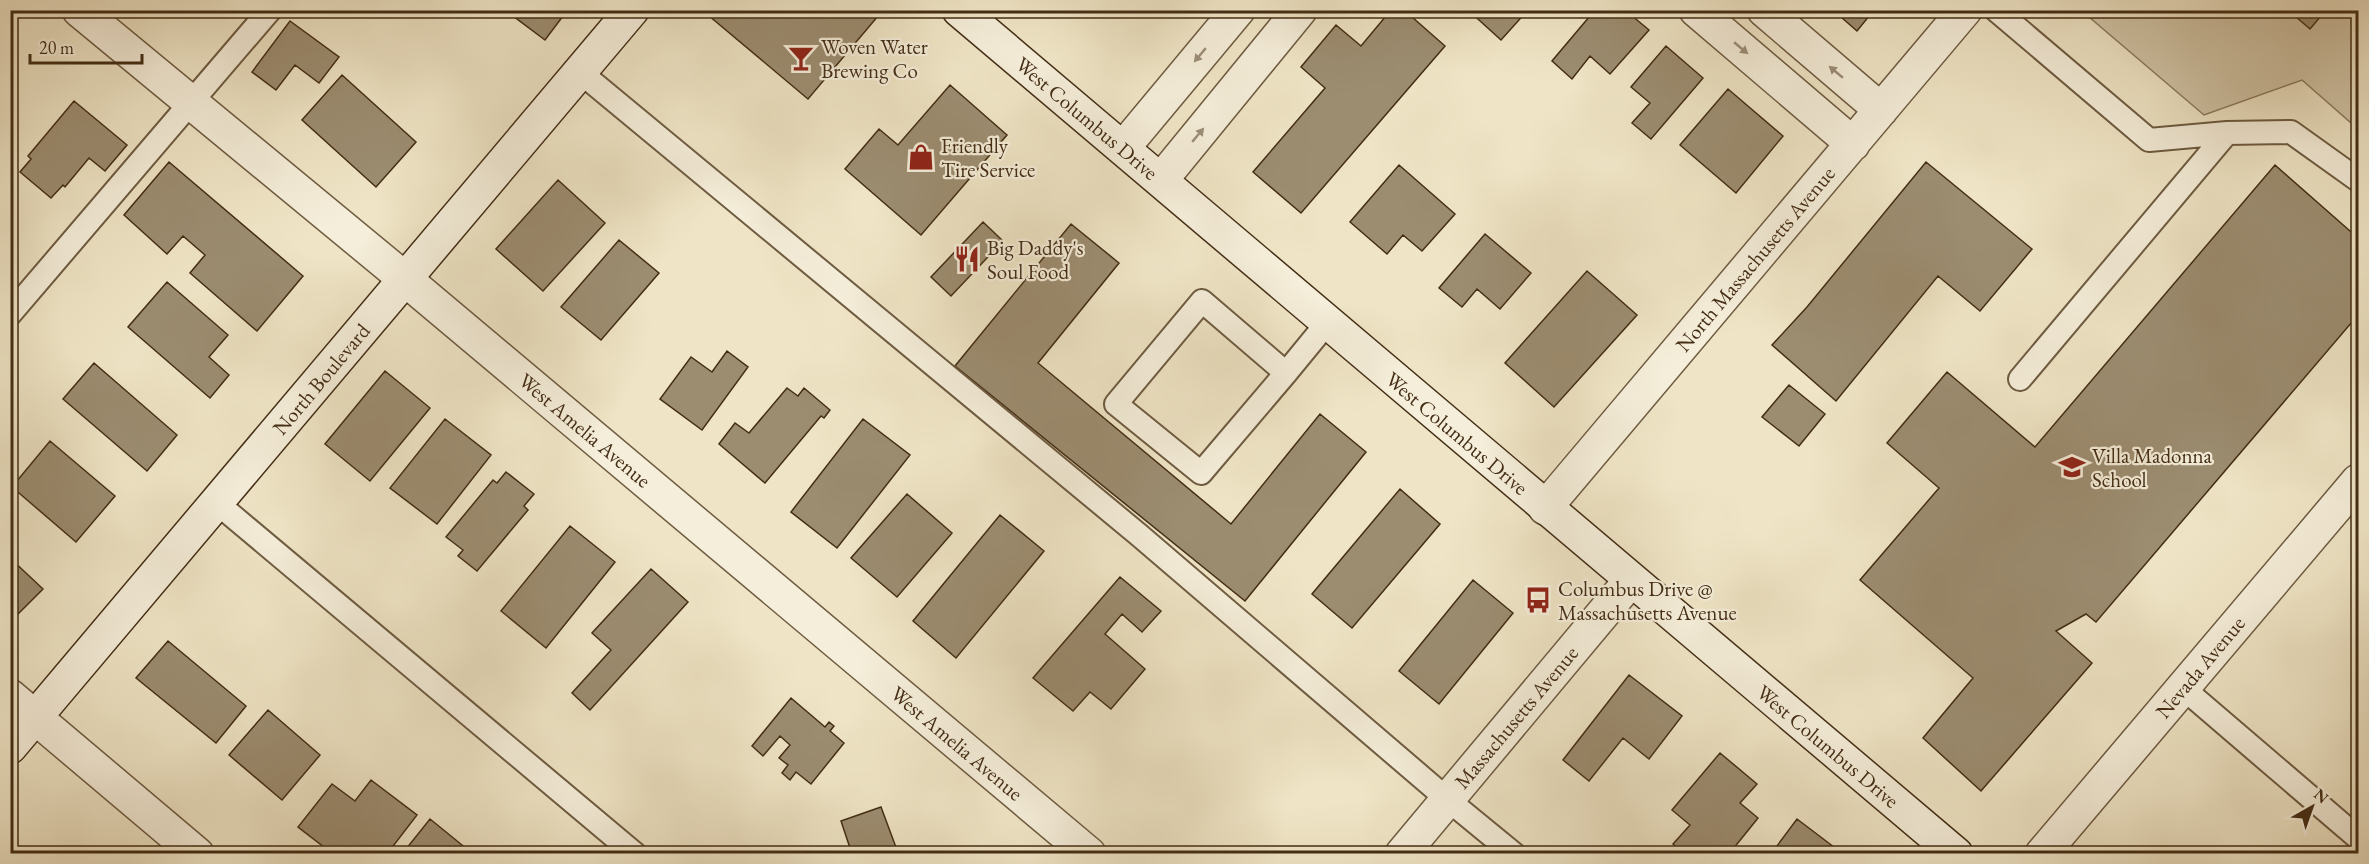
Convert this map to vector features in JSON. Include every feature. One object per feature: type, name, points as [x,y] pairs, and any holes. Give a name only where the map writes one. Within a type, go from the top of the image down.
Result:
[{"type":"street","name":"West Amelia Avenue","points":[[79,10],[405,279],[1089,854]]},
{"type":"street","name":"North Boulevard","points":[[10,747],[632,10]]},
{"type":"street","name":"West Columbus Drive","points":[[959,10],[1956,854]]},
{"type":"street","points":[[1123,148],[1238,10]]},
{"type":"street","points":[[1161,180],[1300,10]]},
{"type":"street","points":[[1696,10],[1853,144]]},
{"type":"street","points":[[1764,10],[1881,110]]},
{"type":"street","name":"North Massachusetts Avenue","points":[[1545,508],[1965,10]]},
{"type":"street","name":"Nevada Avenue","points":[[2042,854],[2358,481]]},
{"type":"street","name":"Massachusetts Avenue","points":[[1402,854],[1630,580]]},
{"type":"street","points":[[10,696],[197,854]]},
{"type":"lane","points":[[10,314],[270,10]]},
{"type":"lane","points":[[1996,10],[2149,140],[2227,133],[2291,132],[2358,180]]},
{"type":"lane","points":[[580,72],[1139,536],[1514,854]]},
{"type":"lane","points":[[2020,379],[2227,133]]},
{"type":"lane","points":[[1286,373],[1202,301],[1116,404],[1201,473],[1286,373],[1327,323]]},
{"type":"lane","points":[[217,503],[635,854]]},
{"type":"lane","points":[[2183,688],[2358,838]]},
{"type":"shaded area","points":[[2082,11],[2358,11],[2358,129],[2302,80],[2204,115]]},
{"type":"building","points":[[505,10],[556,10],[563,16],[545,40]]},
{"type":"building","name":"Woven Water Brewing Co","points":[[702,10],[871,10],[878,16],[808,99]]},
{"type":"building","points":[[1391,10],[1404,10],[1445,46],[1301,213],[1253,172],[1325,88],[1301,67],[1336,25],[1361,46]]},
{"type":"building","points":[[1468,10],[1528,10],[1501,40]]},
{"type":"building","points":[[1595,10],[1625,10],[1649,30],[1610,74],[1590,56],[1572,79],[1552,61]]},
{"type":"building","points":[[1833,10],[1874,10],[1857,31]]},
{"type":"building","points":[[2288,10],[2326,10],[2310,29]]},
{"type":"building","points":[[290,21],[339,57],[319,83],[295,65],[276,90],[252,72]]},
{"type":"building","points":[[1666,46],[1703,78],[1651,139],[1632,123],[1650,103],[1631,87]]},
{"type":"building","points":[[342,75],[416,142],[376,187],[302,120]]},
{"type":"building","name":"Friendly Tire Service","points":[[950,85],[1007,135],[921,235],[845,169],[879,129],[898,145]]},
{"type":"building","points":[[1728,89],[1783,136],[1736,193],[1680,145]]},
{"type":"building","points":[[74,101],[127,145],[105,171],[89,158],[65,187],[63,185],[51,198],[20,172],[31,159],[28,156]]},
{"type":"building","points":[[169,162],[303,276],[257,331],[190,273],[205,255],[183,236],[167,254],[124,215]]},
{"type":"building","points":[[1926,162],[2032,249],[1980,311],[1938,276],[1836,401],[1772,345],[1807,307]]},
{"type":"building","points":[[1399,165],[1455,214],[1422,251],[1403,235],[1387,254],[1350,222]]},
{"type":"building","name":"Villa Madonna School","points":[[2275,165],[2358,238],[2358,315],[2096,622],[2086,614],[2056,631],[2092,663],[1981,791],[1923,738],[1973,678],[1860,580],[1939,488],[1887,443],[1947,372],[2035,447]]},
{"type":"building","points":[[558,180],[605,223],[543,291],[496,249]]},
{"type":"building","name":"Big Daddy's Soul Food","points":[[983,222],[1003,241],[951,296],[931,277]]},
{"type":"building","points":[[1071,224],[1119,263],[1038,363],[1231,524],[1320,414],[1366,452],[1245,601],[955,366]]},
{"type":"building","points":[[1485,234],[1531,273],[1500,309],[1477,289],[1462,307],[1439,288]]},
{"type":"building","points":[[619,240],[659,273],[601,340],[561,307]]},
{"type":"building","points":[[1587,271],[1637,315],[1554,407],[1505,363]]},
{"type":"building","points":[[167,282],[228,335],[209,357],[229,375],[210,398],[128,327]]},
{"type":"building","points":[[727,351],[748,367],[702,430],[660,399],[691,357],[712,372]]},
{"type":"building","points":[[94,363],[177,435],[147,471],[63,399]]},
{"type":"building","points":[[385,371],[430,408],[370,481],[325,444]]},
{"type":"building","points":[[1789,385],[1825,414],[1799,446],[1762,417]]},
{"type":"building","points":[[787,388],[798,396],[804,388],[830,410],[824,418],[821,416],[765,483],[719,444],[735,423],[749,433]]},
{"type":"building","points":[[445,419],[491,455],[437,524],[390,488]]},
{"type":"building","points":[[863,419],[910,455],[837,548],[791,512]]},
{"type":"building","points":[[50,441],[115,496],[76,542],[12,487]]},
{"type":"building","points":[[506,472],[534,494],[524,506],[528,510],[477,571],[458,556],[463,550],[446,537],[493,480],[497,483]]},
{"type":"building","points":[[1400,489],[1440,524],[1352,628],[1312,594]]},
{"type":"building","points":[[907,494],[952,533],[897,597],[851,558]]},
{"type":"building","points":[[1000,515],[1044,551],[956,658],[913,621]]},
{"type":"building","points":[[570,526],[615,562],[546,648],[501,611]]},
{"type":"building","points":[[10,558],[43,589],[10,622]]},
{"type":"building","points":[[651,569],[688,602],[590,710],[572,693],[611,650],[592,633]]},
{"type":"building","points":[[1120,577],[1161,611],[1142,632],[1122,614],[1105,634],[1145,669],[1111,709],[1090,692],[1073,711],[1033,678]]},
{"type":"building","points":[[1473,580],[1513,613],[1439,704],[1399,671]]},
{"type":"building","points":[[168,641],[246,706],[216,743],[136,678]]},
{"type":"building","points":[[1629,675],[1682,716],[1649,759],[1623,738],[1589,781],[1563,760]]},
{"type":"building","points":[[791,698],[825,727],[829,722],[834,726],[830,731],[844,743],[811,784],[796,772],[790,780],[782,773],[788,765],[779,758],[790,745],[780,736],[763,756],[752,746]]},
{"type":"building","points":[[268,710],[320,755],[282,800],[229,755]]},
{"type":"building","points":[[1720,753],[1757,784],[1740,803],[1758,818],[1729,854],[1684,854],[1673,844],[1690,825],[1672,810]]},
{"type":"building","points":[[371,780],[417,815],[387,854],[333,854],[298,827],[332,784],[355,801]]},
{"type":"building","points":[[881,807],[897,850],[887,854],[852,854],[841,821]]},
{"type":"building","points":[[430,819],[473,854],[402,854]]},
{"type":"building","points":[[1797,819],[1843,854],[1771,854]]},
{"type":"place","name":"Woven Water Brewing Co","points":[[801,58]]},
{"type":"place","name":"Friendly Tire Service","points":[[921,157]]},
{"type":"place","name":"Big Daddy's Soul Food","points":[[967,259]]},
{"type":"place","name":"Villa Madonna School","points":[[2072,467]]},
{"type":"place","name":"Columbus Drive @ Massachusetts Avenue","points":[[1538,600]]}]
